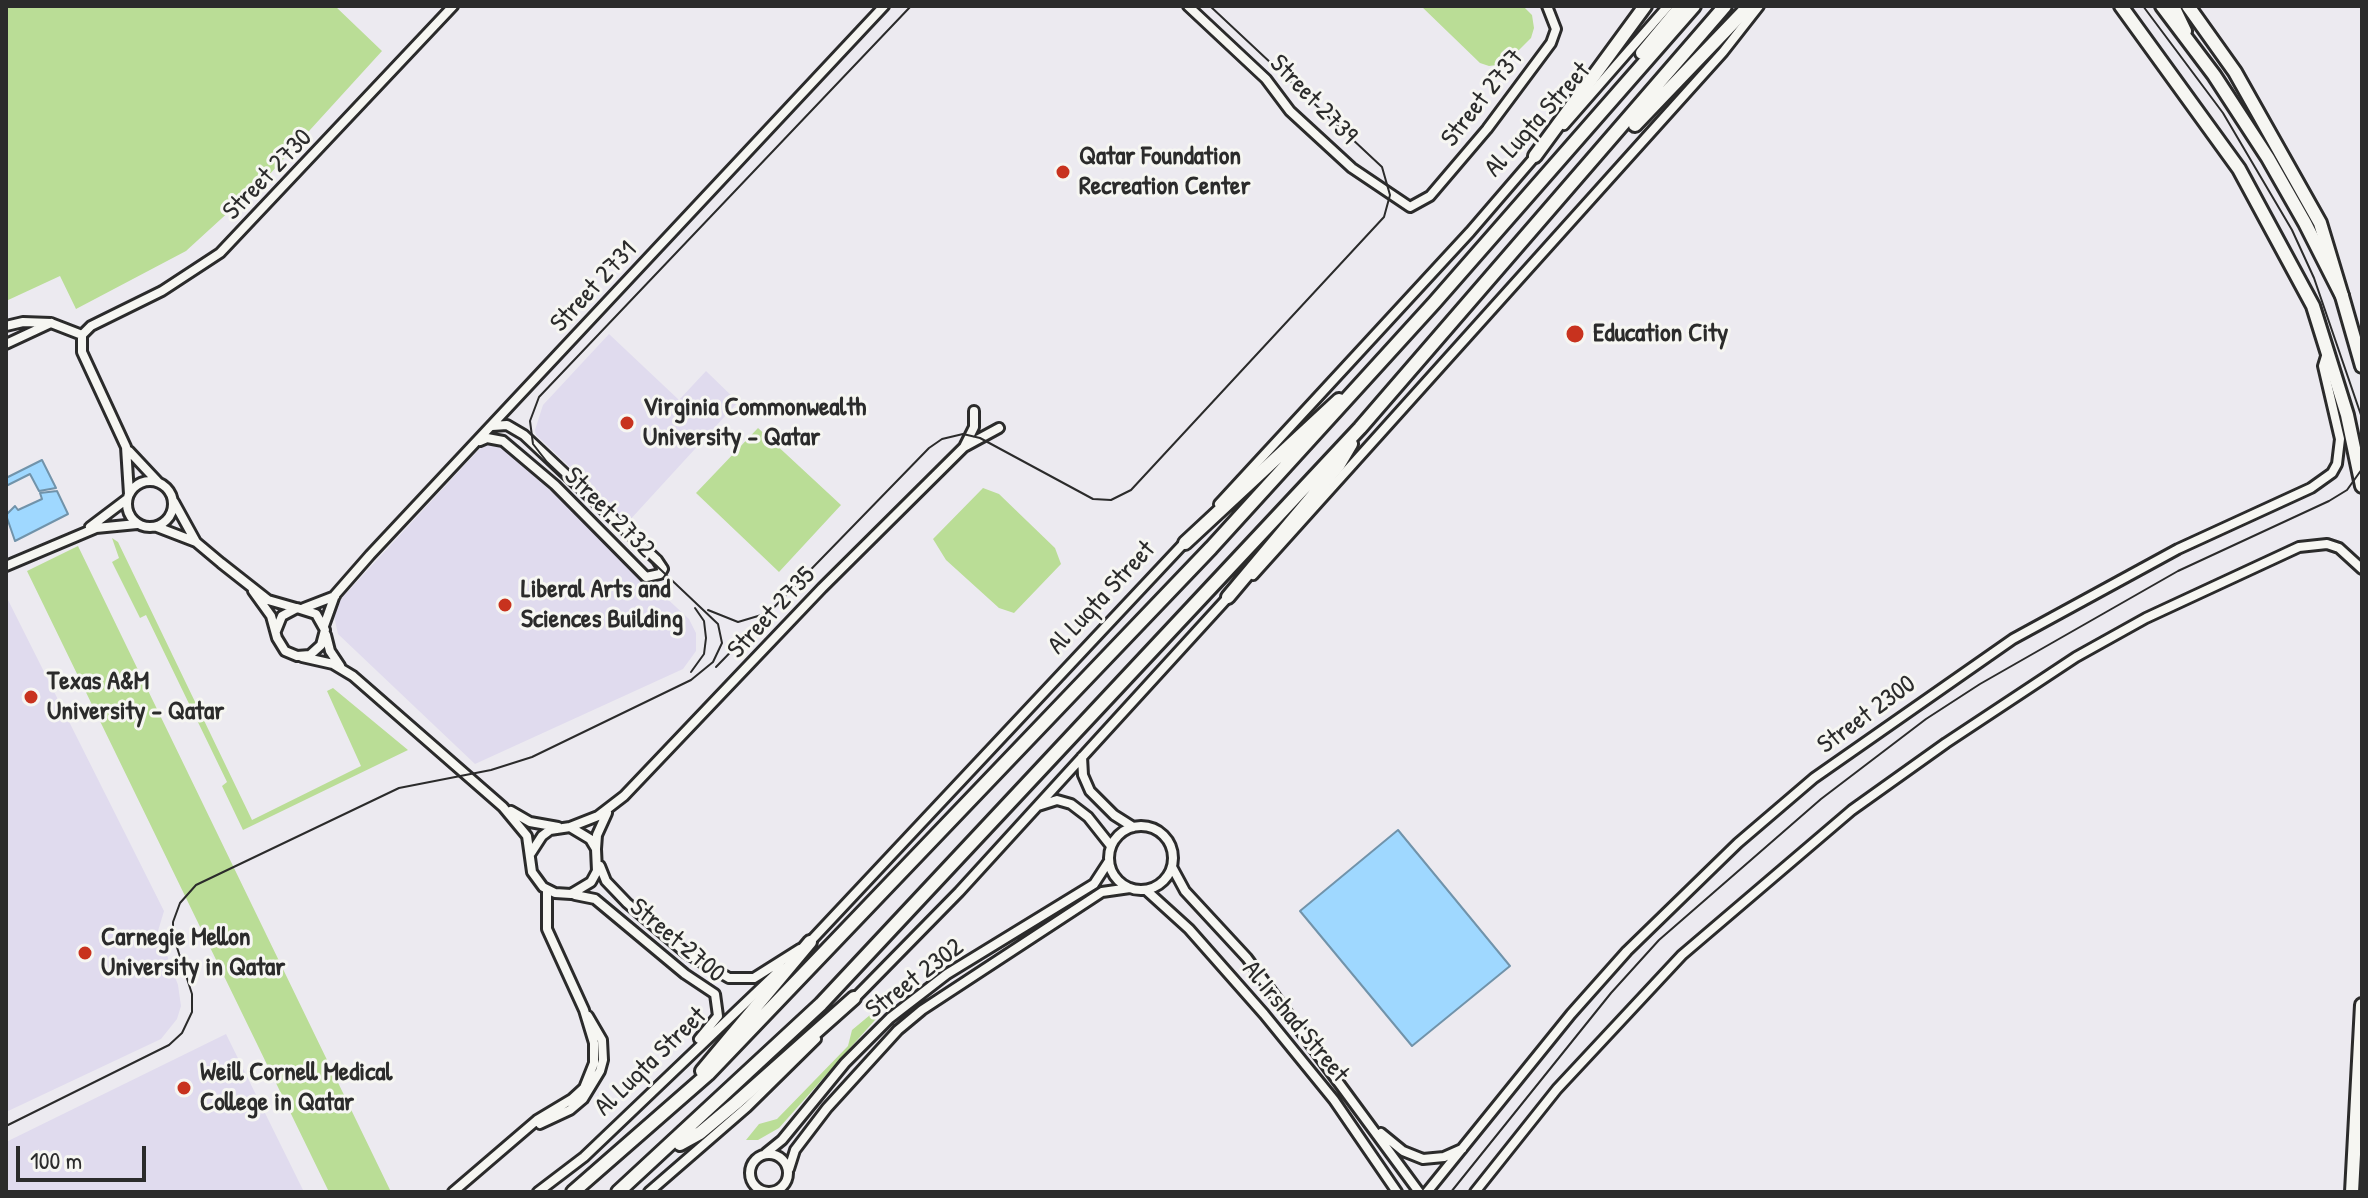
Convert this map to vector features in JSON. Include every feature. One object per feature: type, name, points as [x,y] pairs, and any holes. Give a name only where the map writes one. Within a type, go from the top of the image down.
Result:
[{"type":"main road","points":[[1535,156],[1645,6]]},
{"type":"main road","points":[[1544,178],[1560,152],[1681,6]]},
{"type":"main road","name":"Al Luqta Street","points":[[573,1192],[682,1098],[790,991],[1211,548],[1394,348],[1694,6]]},
{"type":"main road","points":[[618,1192],[821,1004],[1360,428],[1725,6]]},
{"type":"main road","points":[[1564,194],[1588,175],[1749,6]]},
{"type":"main road","points":[[2121,6],[2239,169],[2313,306],[2347,415],[2362,486]]},
{"type":"main road","points":[[2162,6],[2268,158],[2342,296]]},
{"type":"main road","points":[[2188,6],[2235,72],[2313,211],[2362,366]]},
{"type":"main road","points":[[1185,543],[1394,348]]},
{"type":"main road","points":[[1228,597],[1338,466],[1360,428]]},
{"type":"main road","points":[[682,1098],[717,1050],[810,942]]},
{"type":"main road","points":[[663,1153],[700,1133],[854,998]]},
{"type":"main road","points":[[2352,1192],[2362,1005]]},
{"type":"street","name":"Street 2730","points":[[82,335],[91,326],[162,291],[220,253],[453,6]]},
{"type":"street","name":"Street 2731","points":[[324,628],[335,595],[884,6]]},
{"type":"street","name":"Street 2739","points":[[1188,6],[1266,79],[1290,111],[1352,168],[1410,207],[1418,203]]},
{"type":"street","name":"Street 2737","points":[[1418,203],[1430,196],[1487,129],[1551,43],[1556,29],[1547,6]]},
{"type":"street","name":"Al Luqta Street","points":[[538,1192],[584,1157],[810,942],[1185,543],[1470,232],[1668,6]]},
{"type":"street","points":[[649,1192],[747,1107],[959,892],[1228,597],[1293,534],[1723,52],[1759,6]]},
{"type":"street","points":[[2174,6],[2198,54]]},
{"type":"street","points":[[6,326],[23,322],[51,323],[82,335],[82,352],[126,447],[169,490],[196,542]]},
{"type":"street","points":[[6,344],[51,323]]},
{"type":"street","name":"Street 2300","points":[[1427,1192],[1571,1014],[1627,951],[1738,843],[1814,778],[2013,639],[2178,549],[2311,488],[2332,473],[2340,448],[2323,366],[2327,352]]},
{"type":"street","points":[[492,426],[514,427],[514,402]]},
{"type":"street","name":"Street 2735","points":[[964,447],[974,427],[974,411]]},
{"type":"street","name":"Street 2732","points":[[476,443],[487,438],[503,441],[555,485],[646,577],[660,574],[663,569],[657,560],[514,427]]},
{"type":"street","name":"Street 2735","points":[[597,854],[600,827],[611,808],[822,588],[964,447],[999,428]]},
{"type":"street","points":[[126,447],[128,510],[137,524]]},
{"type":"street","points":[[80,534],[105,519],[139,484],[158,482]]},
{"type":"street","points":[[156,526],[172,515],[174,502]]},
{"type":"street","points":[[6,566],[110,524],[156,526],[196,542],[253,591],[271,616],[285,651],[340,667]]},
{"type":"street","points":[[1475,1192],[1557,1089],[1682,955],[1852,810],[1946,743],[2076,657],[2146,618],[2299,547],[2327,544],[2339,548],[2362,569]]},
{"type":"street","points":[[253,591],[316,614],[324,628],[330,651],[340,667],[503,807],[524,831],[531,853],[532,872],[547,890],[567,894]]},
{"type":"street","name":"Street 2731","points":[[300,608],[335,595]]},
{"type":"street","points":[[276,631],[282,616],[300,608]]},
{"type":"street","points":[[302,657],[316,651],[324,628]]},
{"type":"street","points":[[1082,757],[1083,775],[1090,791],[1114,815],[1134,827],[1153,828],[1161,833],[1172,849],[1172,867],[1162,882],[1146,890],[1130,888],[1116,878],[1109,861],[1111,846],[1120,834],[1134,827]]},
{"type":"street","points":[[1034,808],[1050,801],[1071,804],[1096,825],[1111,846]]},
{"type":"street","points":[[503,807],[530,822],[570,827],[590,839],[597,854],[591,882],[556,901],[546,920]]},
{"type":"street","name":"Street 2735","points":[[570,827],[592,820],[611,808]]},
{"type":"street","points":[[531,853],[542,836],[560,827]]},
{"type":"street","name":"Street 2700","points":[[597,854],[606,881],[620,898],[686,953],[729,978],[754,978],[810,942]]},
{"type":"street","name":"Street 2302","points":[[766,1153],[789,1133],[845,1063],[890,1018],[947,974],[1094,884],[1109,861]]},
{"type":"street","name":"Al Irshad Street","points":[[1172,867],[1185,891],[1247,958],[1419,1192]]},
{"type":"street","name":"Street 2302","points":[[789,1169],[795,1150],[827,1108],[898,1030],[922,1010],[1102,892],[1130,888]]},
{"type":"street","points":[[453,1192],[518,1135],[570,1110],[591,1089],[603,1060],[595,1025],[552,947],[546,920],[547,890]]},
{"type":"street","name":"Al Irshad Street","points":[[1146,890],[1189,929],[1264,1014],[1334,1100],[1397,1192]]},
{"type":"street","name":"Street 2700","points":[[567,894],[595,899],[685,974],[715,994],[718,1016],[668,1076]]},
{"type":"street","name":"Al Irshad Street","points":[[1371,1124],[1403,1151],[1423,1159],[1444,1157],[1466,1147]]},
{"type":"street","points":[[787,1179],[775,1191],[760,1190],[751,1180],[750,1169],[756,1159],[766,1153],[778,1155],[789,1169],[787,1179],[790,1192]]},
{"type":"shaded area","name":"Virginia Commonwealth University - Qatar","points":[[609,334],[679,400],[706,371],[738,402],[628,522],[536,435],[535,430],[543,405]]},
{"type":"shaded area","name":"Liberal Arts and Sciences Building","points":[[483,445],[501,445],[689,619],[696,633],[696,651],[683,669],[475,764],[338,634],[334,616],[339,601]]},
{"type":"shaded area","name":"Carnegie Mellon University in Qatar","points":[[6,596],[164,911],[158,931],[178,985],[181,1006],[177,1019],[161,1039],[6,1112]]},
{"type":"shaded area","name":"Weill Cornell Medical College in Qatar","points":[[226,1034],[304,1192],[6,1192],[6,1142]]},
{"type":"green space","points":[[6,6],[335,6],[382,51],[268,176],[186,251],[76,309],[60,276],[6,301]]},
{"type":"green space","points":[[1421,6],[1523,6],[1532,15],[1534,28],[1531,38],[1505,64],[1489,66],[1480,63]]},
{"type":"green space","points":[[758,428],[841,505],[779,572],[696,493]]},
{"type":"green space","points":[[983,488],[999,494],[1055,548],[1061,564],[1014,613],[999,608],[946,560],[933,539]]},
{"type":"green space","points":[[112,538],[118,542],[252,820],[361,766],[327,691],[333,688],[408,750],[243,830],[222,786],[227,782],[146,615],[140,618],[112,562],[119,558]]},
{"type":"green space","points":[[78,546],[391,1192],[329,1192],[27,571]]},
{"type":"green space","points":[[876,1010],[883,1011],[779,1128],[758,1140],[746,1140],[759,1124],[777,1119],[848,1046],[852,1030]]},
{"type":"water","points":[[42,460],[56,488],[39,491],[30,474],[6,486],[6,478]]},
{"type":"water","points":[[57,491],[68,514],[15,541],[6,515],[15,506],[18,510],[42,499],[40,493]]},
{"type":"water","points":[[1398,830],[1510,966],[1412,1046],[1300,911]]},
{"type":"tram line","points":[[6,1126],[169,1045],[182,1033],[192,1012],[192,994],[173,935],[173,922],[180,903],[196,885],[399,788],[491,770],[532,757],[691,680],[713,662],[722,643],[718,624],[547,462],[533,444],[530,421],[539,397],[911,6]]},
{"type":"tram line","points":[[716,667],[929,448],[942,439],[963,434],[980,438],[1093,499],[1111,500],[1131,490],[1384,217],[1390,195],[1382,167],[1210,6]]},
{"type":"tram line","points":[[2143,6],[2223,113],[2292,230],[2314,278],[2362,418]]},
{"type":"tram line","points":[[1451,1192],[1611,993],[1659,940],[1821,799],[1926,719],[1980,684],[2178,571],[2329,501],[2347,490],[2362,469]]},
{"type":"tram line","points":[[691,672],[704,654],[706,638],[704,621],[695,608]]},
{"type":"tram line","points":[[708,610],[738,622],[768,613]]},
{"type":"place","name":"Qatar Foundation Recreation Center","points":[[1063,172]]},
{"type":"place","name":"Education City","points":[[1575,334]]},
{"type":"place","name":"Virginia Commonwealth University - Qatar","points":[[627,423]]},
{"type":"place","name":"Liberal Arts and Sciences Building","points":[[505,605]]},
{"type":"place","name":"Texas A&M University - Qatar","points":[[31,697]]},
{"type":"place","name":"Carnegie Mellon University in Qatar","points":[[85,953]]},
{"type":"place","name":"Weill Cornell Medical College in Qatar","points":[[184,1088]]}]
